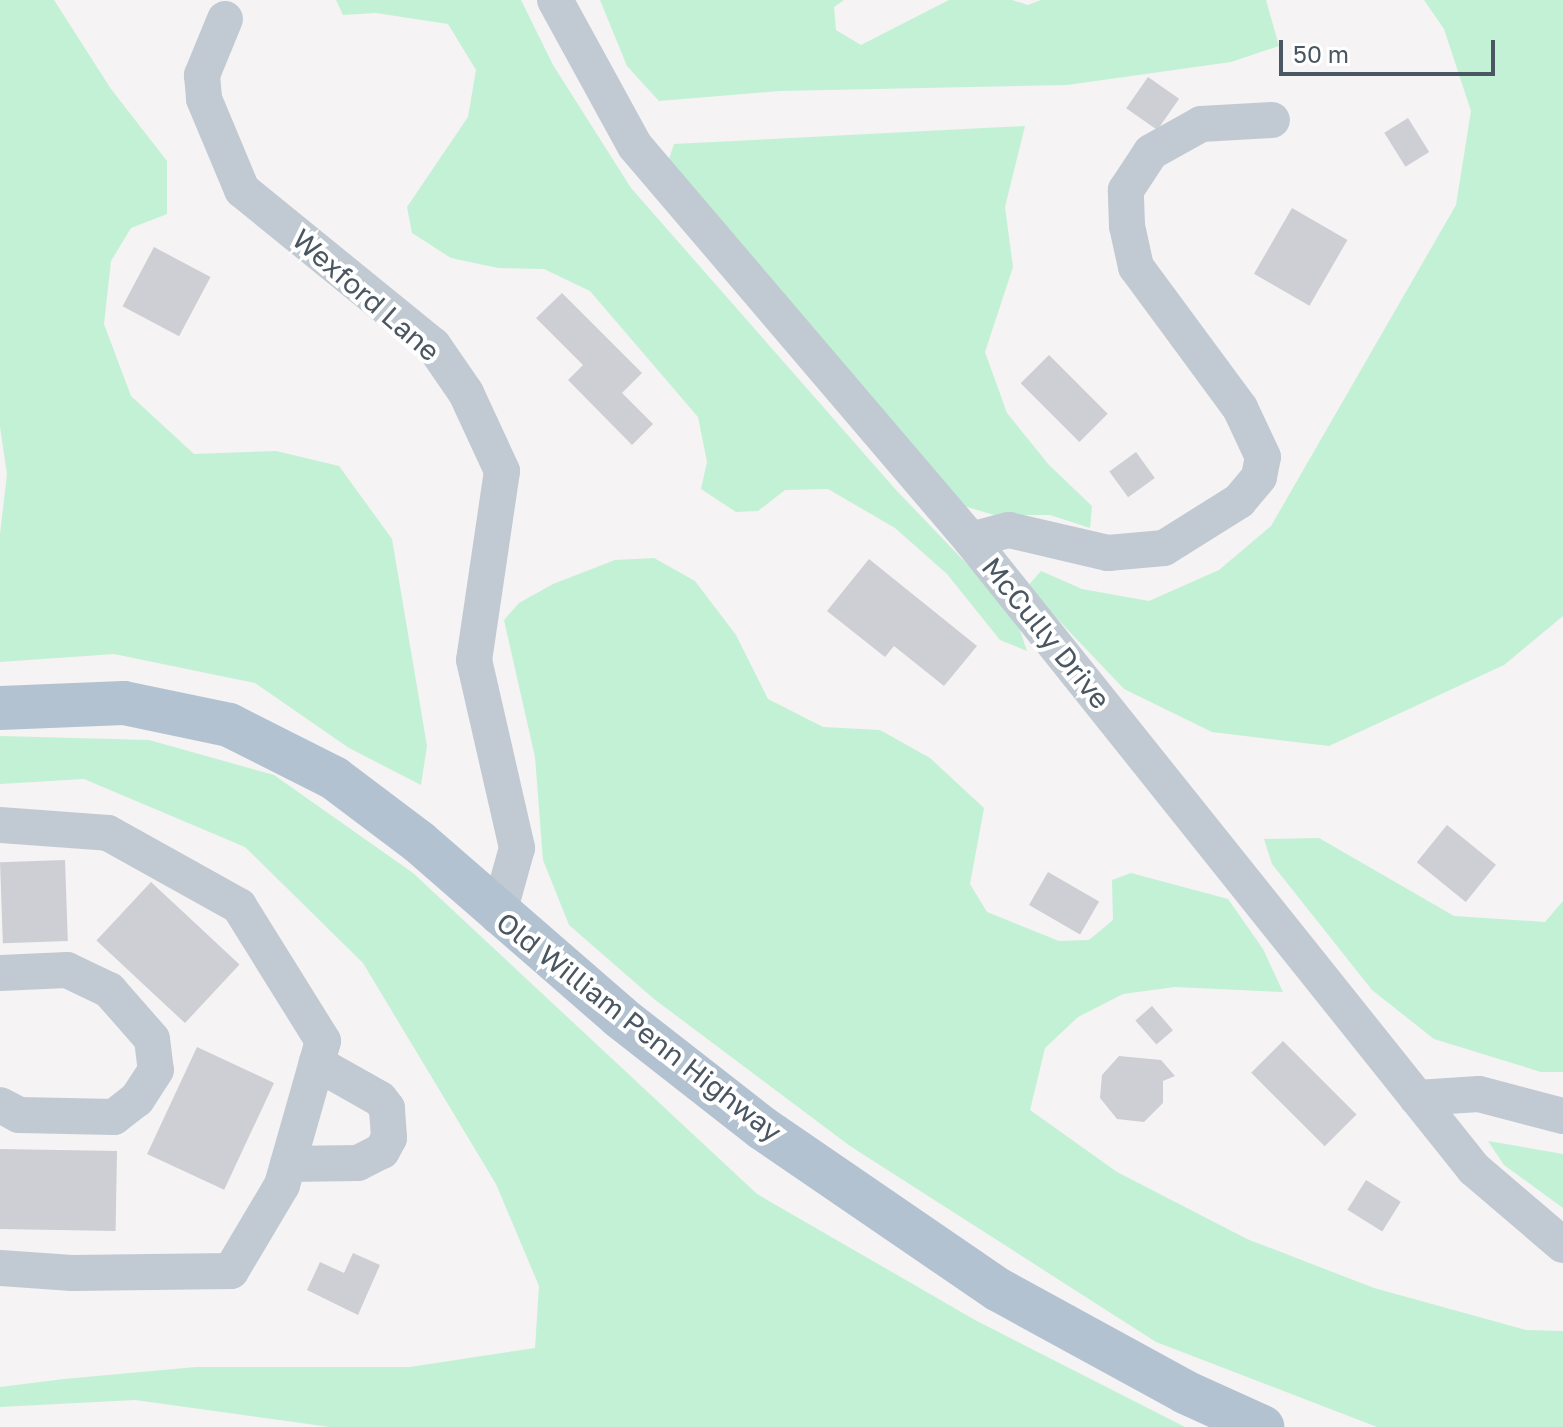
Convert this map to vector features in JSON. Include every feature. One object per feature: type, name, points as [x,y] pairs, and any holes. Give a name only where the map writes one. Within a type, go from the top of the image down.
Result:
[{"type":"main road","name":"Old William Penn Highway","points":[[0,708],[124,703],[229,725],[334,778],[419,842],[498,916],[762,1128],[999,1290],[1185,1392],[1262,1427]]},
{"type":"street","name":"McCully Drive","points":[[555,0],[635,146],[971,540],[1474,1169],[1563,1245]]},
{"type":"street","name":"Wexford Lane","points":[[225,19],[202,75],[203,87],[242,190],[433,345],[466,393],[502,471],[474,660],[517,848],[498,916]]},
{"type":"street","points":[[971,540],[1009,530],[1108,553],[1164,548],[1239,501],[1259,477],[1263,457],[1240,408],[1136,267],[1127,226],[1126,190],[1151,152],[1188,130],[1236,118],[1272,120]]},
{"type":"street","points":[[0,825],[108,833],[239,906],[323,1041],[282,1185],[231,1271],[0,1268]]},
{"type":"street","points":[[0,973],[67,970],[109,990],[152,1039],[156,1070],[137,1099],[114,1117],[19,1115],[0,1105]]},
{"type":"street","points":[[288,1164],[358,1163],[382,1151],[389,1138],[387,1108],[380,1099],[316,1063]]},
{"type":"street","points":[[1417,1098],[1479,1094],[1563,1116]]},
{"type":"green space","points":[[0,0],[54,0],[111,89],[167,161],[167,214],[131,228],[111,261],[104,324],[131,396],[194,454],[276,451],[339,466],[392,539],[427,746],[421,785],[349,748],[255,683],[114,654],[0,662],[0,534],[7,474],[0,427]]},
{"type":"green space","points":[[336,0],[521,0],[553,65],[631,188],[896,490],[1014,613],[1027,651],[1000,640],[947,574],[895,528],[828,489],[785,490],[758,511],[736,512],[701,489],[707,462],[698,417],[590,291],[544,269],[498,268],[451,258],[412,233],[407,207],[468,117],[476,70],[448,24],[376,13],[343,15]]},
{"type":"green space","points":[[600,0],[844,0],[834,7],[836,30],[861,45],[949,0],[1012,0],[1028,5],[1041,0],[1266,0],[1279,46],[1231,62],[1067,85],[780,91],[659,101],[627,66]]},
{"type":"green space","points":[[1424,0],[1563,0],[1563,616],[1504,665],[1329,746],[1212,732],[1124,689],[1027,587],[1041,571],[1082,589],[1149,601],[1219,570],[1271,526],[1456,205],[1471,111],[1444,29]]},
{"type":"green space","points":[[1025,126],[1005,207],[1013,267],[985,352],[1007,413],[1049,465],[1092,506],[1090,528],[1050,515],[994,515],[964,506],[668,162],[674,144]]},
{"type":"green space","points":[[654,558],[695,581],[736,635],[768,699],[823,727],[880,730],[930,758],[984,808],[970,884],[987,912],[1059,941],[1089,940],[1113,920],[1112,880],[1131,873],[1228,899],[1263,949],[1283,992],[1175,987],[1123,994],[1078,1017],[1045,1048],[1030,1110],[1117,1172],[1247,1239],[1374,1288],[1526,1330],[1563,1331],[1563,1427],[1377,1427],[1156,1342],[850,1146],[654,999],[569,925],[543,860],[535,757],[504,620],[519,603],[553,584],[615,560]]},
{"type":"green space","points":[[0,736],[149,740],[274,775],[413,873],[757,1194],[975,1320],[1185,1427],[330,1427],[135,1400],[0,1407],[0,1387],[64,1379],[196,1367],[410,1367],[535,1348],[539,1286],[496,1184],[363,963],[245,847],[84,779],[0,784]]},
{"type":"green space","points":[[1319,838],[1454,916],[1545,922],[1563,901],[1563,1072],[1541,1072],[1434,1039],[1372,990],[1272,864],[1264,839]]},
{"type":"green space","points":[[1488,1141],[1563,1154],[1563,1208],[1504,1165]]},
{"type":"building","points":[[1148,77],[1179,99],[1157,130],[1126,108]]},
{"type":"building","points":[[1408,118],[1429,152],[1405,167],[1384,133]]},
{"type":"building","points":[[1292,208],[1347,240],[1309,306],[1254,274]]},
{"type":"building","points":[[154,247],[211,277],[179,336],[123,306]]},
{"type":"building","points":[[562,293],[642,373],[622,393],[653,424],[632,445],[568,380],[583,365],[536,318]]},
{"type":"building","points":[[1049,355],[1108,414],[1079,442],[1021,383]]},
{"type":"building","points":[[1136,452],[1155,478],[1128,497],[1109,471]]},
{"type":"building","points":[[869,559],[977,646],[944,686],[894,646],[885,657],[827,611]]},
{"type":"building","points":[[1447,825],[1496,865],[1466,902],[1417,862]]},
{"type":"building","points":[[65,860],[68,941],[3,943],[0,862]]},
{"type":"building","points":[[1048,872],[1099,901],[1080,934],[1029,905]]},
{"type":"building","points":[[151,882],[239,965],[185,1023],[96,941]]},
{"type":"building","points":[[1152,1006],[1173,1030],[1156,1045],[1135,1020]]},
{"type":"building","points":[[1283,1041],[1357,1115],[1325,1146],[1251,1073]]},
{"type":"building","points":[[197,1047],[274,1083],[224,1190],[147,1154]]},
{"type":"building","points":[[1119,1056],[1161,1060],[1175,1076],[1163,1081],[1163,1103],[1144,1122],[1117,1119],[1100,1098],[1102,1075]]},
{"type":"building","points":[[0,1149],[117,1151],[116,1231],[0,1229]]},
{"type":"building","points":[[1366,1180],[1401,1202],[1382,1231],[1347,1210]]},
{"type":"building","points":[[353,1253],[380,1265],[358,1315],[307,1290],[320,1262],[344,1273]]}]
